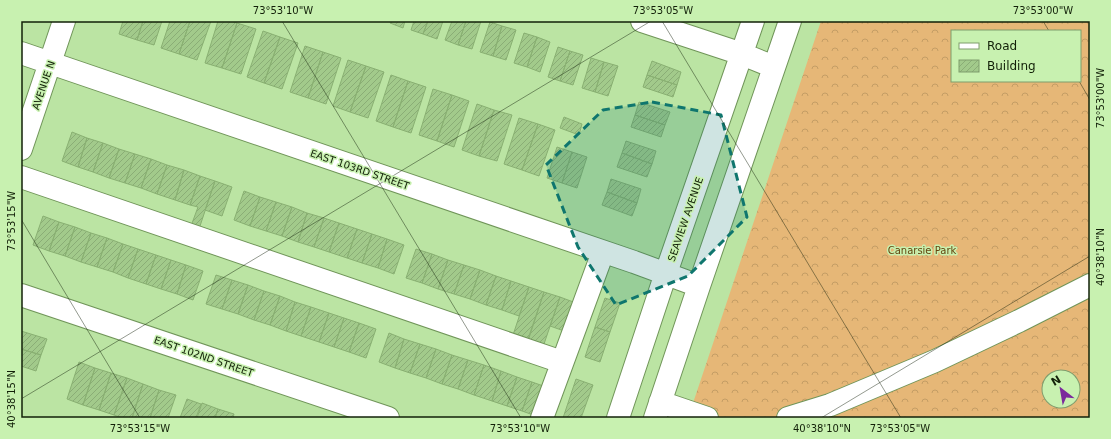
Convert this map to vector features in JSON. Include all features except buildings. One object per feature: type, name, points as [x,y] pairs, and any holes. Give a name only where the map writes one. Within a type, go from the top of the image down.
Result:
[{"type":"street","name":"AVENUE N","points":[[21,149],[64,21]]},
{"type":"street","points":[[642,21],[742,54],[774,67]]},
{"type":"street","name":"SEAVIEW AVENUE","points":[[618,418],[666,273],[753,21]]},
{"type":"street","points":[[707,418],[658,410],[790,21]]},
{"type":"street","name":"EAST 103RD STREET","points":[[21,53],[666,273],[699,286]]},
{"type":"street","points":[[21,177],[562,362]]},
{"type":"street","points":[[542,418],[603,252]]},
{"type":"street","points":[[788,418],[830,405],[935,361],[1090,285]]},
{"type":"street","name":"EAST 102ND STREET","points":[[21,294],[388,418]]},
{"type":"highlighted area","points":[[652,102],[721,115],[747,217],[688,276],[616,305],[578,247],[546,165],[603,110]]},
{"type":"green space","name":"Canarsie Park","points":[[821,21],[1090,21],[1090,418],[688,418]]}]
